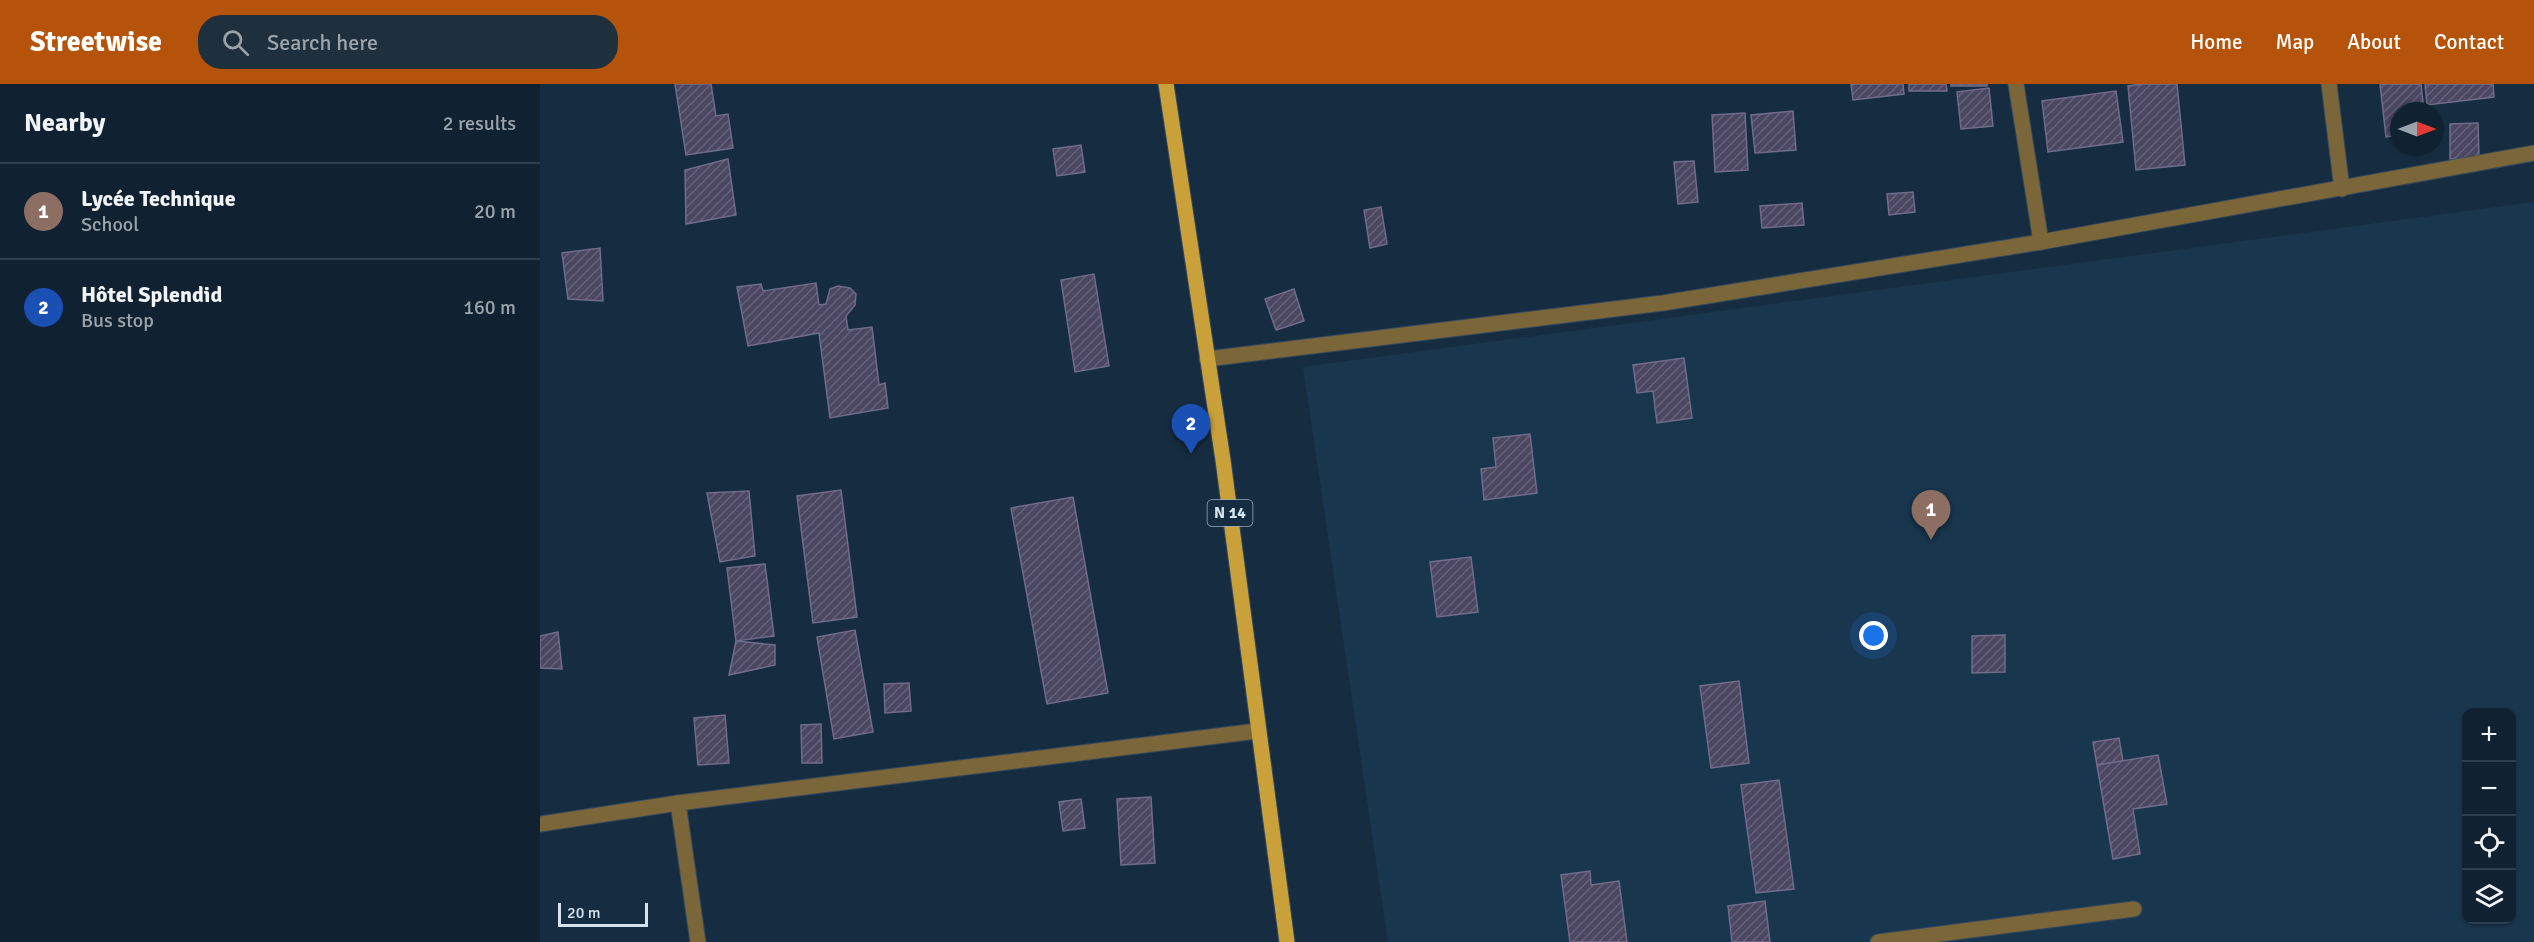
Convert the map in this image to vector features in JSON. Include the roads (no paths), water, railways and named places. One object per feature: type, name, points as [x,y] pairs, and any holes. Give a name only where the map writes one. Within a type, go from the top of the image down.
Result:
[{"type":"main road","name":"N 14","points":[[1166,84],[1223,460],[1257,731],[1287,942]]},
{"type":"street","points":[[2016,84],[2041,242]]},
{"type":"street","points":[[2329,84],[2342,189]]},
{"type":"street","points":[[1207,359],[1663,303],[2041,242],[2534,153]]},
{"type":"street","points":[[540,824],[678,802],[1257,731]]},
{"type":"street","points":[[678,802],[698,942]]},
{"type":"street","points":[[1878,942],[2134,909]]},
{"type":"place","name":"Hôtel Splendid","points":[[1191,454]]},
{"type":"place","name":"Lycée Technique","points":[[1931,540]]}]
